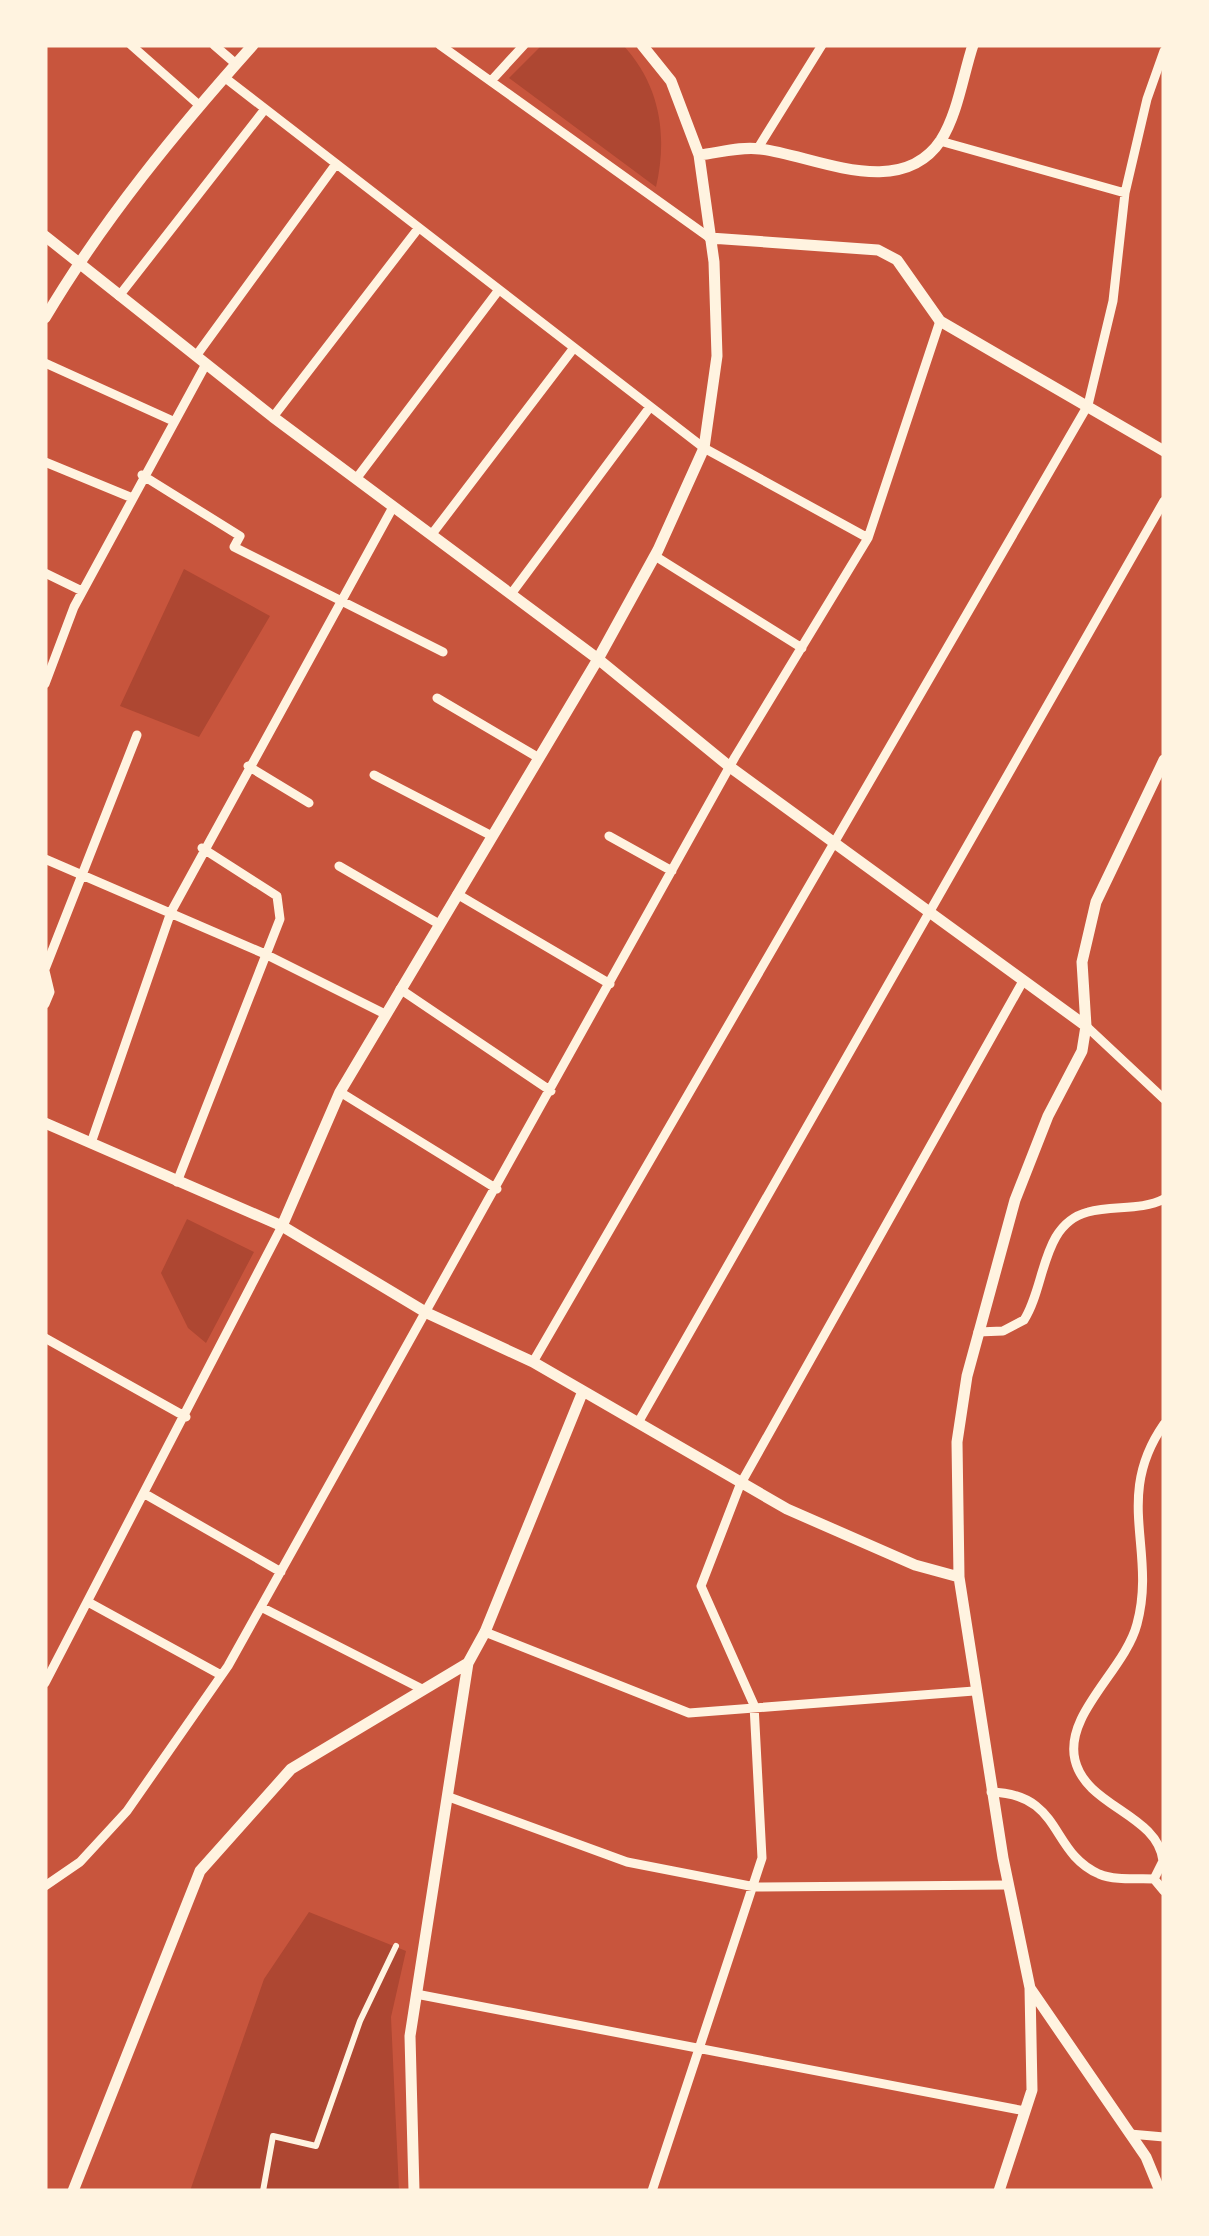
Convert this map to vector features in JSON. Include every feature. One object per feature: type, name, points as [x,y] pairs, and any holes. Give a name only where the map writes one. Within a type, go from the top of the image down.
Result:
[{"type":"street","points":[[131,45],[200,105]]},
{"type":"street","points":[[214,45],[236,64]]},
{"type":"street","points":[[45,318],[78,264],[200,105],[253,45]]},
{"type":"street","points":[[440,45],[710,238],[878,250],[896,260],[940,321],[1164,451]]},
{"type":"street","points":[[490,81],[524,45]]},
{"type":"street","points":[[45,1683],[282,1226],[340,1092],[598,659],[655,556],[704,448],[717,356],[710,238],[699,155],[670,81],[642,45]]},
{"type":"street","points":[[758,148],[822,45]]},
{"type":"street","points":[[699,155],[758,148],[870,172],[915,160],[940,141],[974,45]]},
{"type":"street","points":[[533,1362],[1088,406],[1113,301],[1126,193],[1147,99],[1164,51]]},
{"type":"street","points":[[224,77],[417,230],[704,448],[868,538]]},
{"type":"street","points":[[120,296],[265,109]]},
{"type":"street","points":[[940,141],[1126,193]]},
{"type":"street","points":[[45,684],[82,591],[173,422],[201,360],[336,164]]},
{"type":"street","points":[[273,417],[417,230]]},
{"type":"street","points":[[45,236],[273,417],[598,659],[730,767],[1086,1026],[1164,1099]]},
{"type":"street","points":[[356,479],[498,291]]},
{"type":"street","points":[[45,1886],[80,1862],[127,1811],[221,1674],[282,1572],[730,767],[868,538],[940,321]]},
{"type":"street","points":[[432,534],[573,349]]},
{"type":"street","points":[[45,363],[173,422]]},
{"type":"street","points":[[510,594],[650,407]]},
{"type":"street","points":[[45,462],[130,497]]},
{"type":"street","points":[[142,476],[240,536],[234,547],[443,652]]},
{"type":"street","points":[[639,1420],[1164,501]]},
{"type":"street","points":[[91,1143],[170,912],[393,507]]},
{"type":"street","points":[[655,556],[802,648]]},
{"type":"street","points":[[45,574],[82,591]]},
{"type":"street","points":[[437,698],[539,758]]},
{"type":"street","points":[[45,1004],[50,992],[45,970],[137,735]]},
{"type":"street","points":[[999,2191],[1032,2090],[1030,1988],[974,1691],[959,1578],[957,1442],[978,1332],[1025,1170],[1082,1051],[1086,1026],[1082,962],[1088,931],[1106,877],[1164,760]]},
{"type":"street","points":[[248,766],[309,803]]},
{"type":"street","points":[[374,775],[492,836]]},
{"type":"street","points":[[609,836],[672,871]]},
{"type":"street","points":[[177,1182],[280,918],[277,896],[202,848]]},
{"type":"street","points":[[45,858],[265,954],[385,1014]]},
{"type":"street","points":[[340,866],[439,924]]},
{"type":"street","points":[[457,894],[610,984]]},
{"type":"street","points":[[652,2191],[756,1887],[762,1858],[754,1705],[702,1586],[740,1485],[1022,981]]},
{"type":"street","points":[[400,990],[551,1091]]},
{"type":"street","points":[[340,1092],[497,1189]]},
{"type":"street","points":[[45,1122],[282,1226],[427,1313],[533,1362],[639,1420],[740,1485],[914,1566],[959,1578]]},
{"type":"street","points":[[978,1332],[1003,1331],[1024,1320],[1057,1234],[1074,1218],[1093,1211],[1152,1205],[1164,1198]]},
{"type":"street","points":[[45,1354],[48,1340],[186,1417]]},
{"type":"street","points":[[414,2191],[410,2036],[468,1663],[485,1632],[583,1391]]},
{"type":"street","points":[[1154,1879],[1163,1860],[1158,1842],[1086,1784],[1073,1748],[1078,1724],[1116,1671],[1137,1624],[1142,1588],[1136,1496],[1144,1460],[1164,1424]]},
{"type":"street","points":[[145,1494],[282,1572]]},
{"type":"street","points":[[88,1602],[221,1674]]},
{"type":"street","points":[[261,1608],[420,1688]]},
{"type":"street","points":[[485,1632],[689,1713],[974,1691]]},
{"type":"street","points":[[73,2191],[200,1871],[292,1769],[420,1688],[468,1663]]},
{"type":"street","points":[[992,1792],[1022,1796],[1043,1808],[1090,1869],[1112,1878],[1154,1879],[1164,1891]]},
{"type":"street","points":[[449,1798],[627,1862],[756,1887],[1008,1885]]},
{"type":"street","points":[[263,2191],[272,2136],[316,2146],[360,2020],[396,1946]]},
{"type":"street","points":[[1030,1988],[1130,2134],[1160,2191]]},
{"type":"street","points":[[416,1994],[700,2045],[1025,2110]]},
{"type":"street","points":[[1130,2134],[1164,2137]]},
{"type":"shaded area","points":[[542,45],[623,45],[636,60],[653,94],[661,130],[656,187],[509,78]]},
{"type":"shaded area","points":[[184,569],[270,616],[199,737],[120,706]]},
{"type":"shaded area","points":[[187,1219],[254,1252],[206,1343],[188,1328],[161,1273]]},
{"type":"shaded area","points":[[309,1912],[406,1951],[391,2017],[399,2191],[190,2191],[264,1979]]}]
